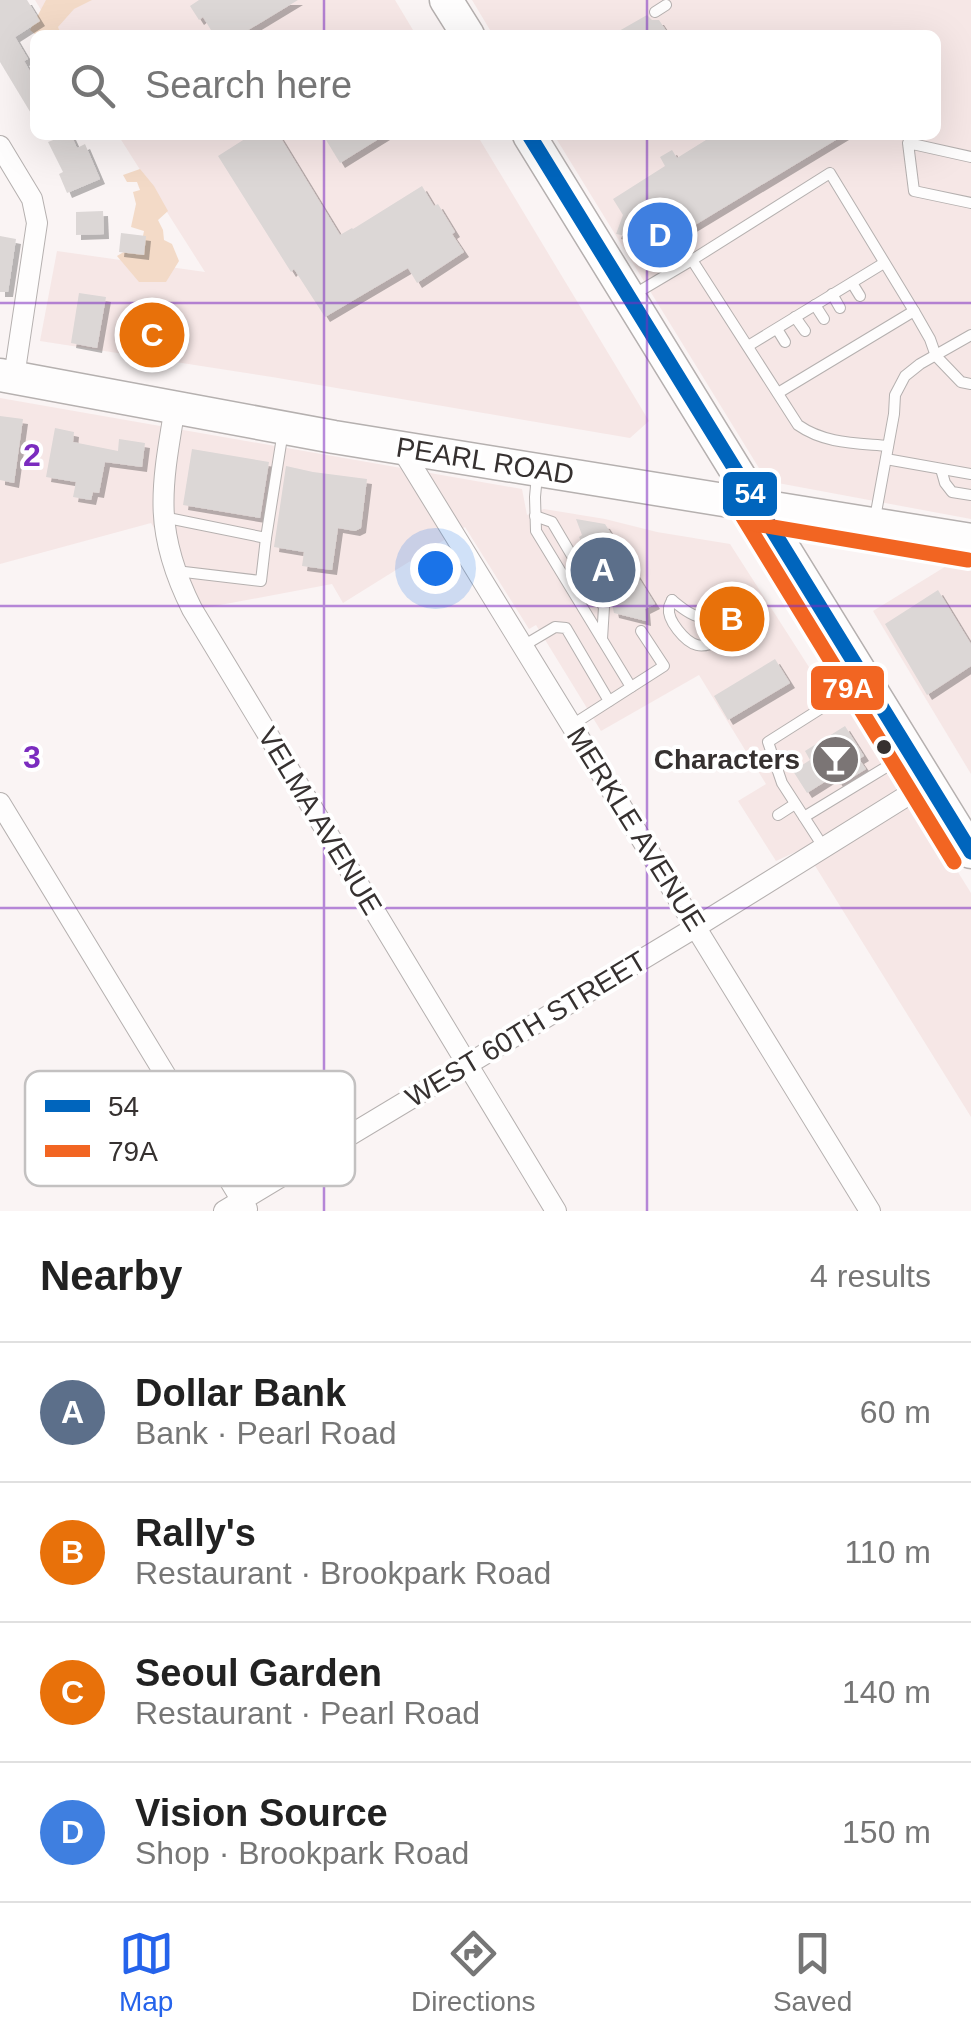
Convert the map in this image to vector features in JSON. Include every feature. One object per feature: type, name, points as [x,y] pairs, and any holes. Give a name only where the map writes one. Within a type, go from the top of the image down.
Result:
[{"type":"main road","points":[[446,0],[465,30]]},
{"type":"main road","points":[[533,140],[971,852]]},
{"type":"main road","name":"PEARL ROAD","points":[[7,376],[401,448],[971,540]]},
{"type":"street","points":[[0,146],[32,199],[37,223],[7,376]]},
{"type":"street","name":"VELMA AVENUE","points":[[175,408],[162,517],[175,571],[192,609],[556,1211]]},
{"type":"street","name":"MERKLE AVENUE","points":[[401,448],[870,1211]]},
{"type":"street","name":"WEST 60TH STREET","points":[[355,1133],[929,782]]},
{"type":"street","points":[[0,803],[158,1071]]},
{"type":"street","name":"WEST 60TH STREET","points":[[238,1207],[271,1186]]},
{"type":"lane","points":[[655,12],[666,5]]},
{"type":"lane","points":[[971,157],[908,143],[914,191],[971,203]]},
{"type":"lane","points":[[630,297],[830,173],[914,311],[936,356],[961,382],[971,384]]},
{"type":"lane","points":[[692,260],[798,425],[832,440],[888,446]]},
{"type":"lane","points":[[748,346],[884,263]]},
{"type":"lane","points":[[852,283],[860,296]]},
{"type":"lane","points":[[832,294],[840,308]]},
{"type":"lane","points":[[814,305],[824,319]]},
{"type":"lane","points":[[778,393],[914,311]]},
{"type":"lane","points":[[796,317],[805,331]]},
{"type":"lane","points":[[873,318],[881,330]]},
{"type":"lane","points":[[777,329],[785,342]]},
{"type":"lane","points":[[853,329],[861,342]]},
{"type":"lane","points":[[874,524],[896,395],[905,376],[971,334]]},
{"type":"lane","points":[[836,340],[844,353]]},
{"type":"lane","points":[[817,351],[826,364]]},
{"type":"lane","points":[[798,363],[805,376]]},
{"type":"lane","points":[[175,571],[262,581],[284,428]]},
{"type":"lane","points":[[886,459],[971,474]]},
{"type":"lane","points":[[941,468],[952,492],[971,496]]},
{"type":"lane","points":[[538,470],[534,497],[536,531],[630,687]]},
{"type":"lane","points":[[535,516],[552,522],[578,566]]},
{"type":"lane","points":[[162,517],[266,538]]},
{"type":"lane","points":[[592,589],[604,607],[602,639]]},
{"type":"lane","points":[[729,610],[698,618],[672,600],[668,608],[682,635],[691,642],[704,645],[736,634]]},
{"type":"lane","points":[[523,646],[554,627],[566,628],[609,701]]},
{"type":"lane","points":[[572,725],[664,666],[641,631]]},
{"type":"lane","points":[[824,848],[782,784],[768,742],[866,680]]},
{"type":"lane","points":[[804,817],[910,752]]},
{"type":"lane","points":[[778,815],[796,804]]},
{"type":"shaded area","points":[[35,0],[395,0],[413,30],[53,30]]},
{"type":"shaded area","points":[[46,0],[92,0],[74,9],[59,30],[30,30]]},
{"type":"shaded area","points":[[472,0],[971,0],[971,519],[767,481],[557,140],[941,140],[941,30],[490,30]]},
{"type":"shaded area","points":[[121,140],[480,140],[649,421],[630,438],[40,341],[57,251],[205,272]]},
{"type":"shaded area","points":[[140,169],[168,211],[158,220],[164,240],[172,244],[179,261],[166,282],[139,282],[117,256],[142,241],[144,231],[131,227],[136,204],[133,192],[140,190],[137,182],[127,182],[123,175]]},
{"type":"shaded area","points":[[0,398],[522,489],[527,515],[544,509],[730,544],[816,678],[831,669],[971,893],[971,1117],[804,848],[776,861],[738,801],[766,784],[699,675],[601,731],[536,625],[529,629],[465,527],[343,603],[332,584],[204,608],[151,523],[0,564]]},
{"type":"shaded area","points":[[948,565],[971,569],[971,774],[873,611]]},
{"type":"building","points":[[0,0],[27,0],[40,21],[15,37],[28,59],[24,61],[30,71],[30,112],[0,62]]},
{"type":"building","points":[[199,0],[298,0],[248,30],[211,30],[190,6]]},
{"type":"building","points":[[647,15],[659,20],[666,30],[621,30]]},
{"type":"building","points":[[73,140],[77,148],[85,144],[100,179],[67,193],[59,174],[63,172],[48,142]]},
{"type":"building","points":[[243,140],[282,140],[340,235],[422,186],[434,206],[438,204],[464,252],[417,283],[408,268],[325,317],[294,269],[291,272],[218,156]]},
{"type":"building","points":[[326,140],[377,140],[340,163]]},
{"type":"building","points":[[706,140],[836,140],[647,254],[638,238],[616,234],[623,215],[613,199],[665,166],[660,157],[672,150],[677,158]]},
{"type":"building","points":[[103,211],[104,234],[76,235],[76,212]]},
{"type":"building","points":[[121,233],[146,236],[144,255],[119,252]]},
{"type":"building","points":[[0,236],[16,239],[8,292],[0,292]]},
{"type":"building","points":[[79,293],[106,297],[97,348],[71,343]]},
{"type":"building","points":[[141,306],[168,310],[163,362],[135,359]]},
{"type":"building","points":[[0,416],[23,419],[14,483],[0,480]]},
{"type":"building","points":[[55,428],[74,432],[73,442],[118,451],[119,439],[145,443],[142,467],[105,462],[99,493],[93,492],[91,500],[73,497],[76,482],[46,477]]},
{"type":"building","points":[[192,449],[269,462],[260,518],[183,505]]},
{"type":"building","points":[[286,466],[367,479],[361,528],[338,528],[332,570],[302,566],[304,552],[274,547]]},
{"type":"building","points":[[576,519],[605,524],[655,604],[645,609],[646,621],[614,613],[606,579],[600,584],[588,582],[585,594],[571,571],[583,573],[585,561],[590,558],[579,537],[582,535]]},
{"type":"building","points":[[938,590],[971,644],[971,666],[927,695],[885,624]]},
{"type":"building","points":[[775,659],[790,683],[728,720],[714,696]]},
{"type":"building","name":"Characters","points":[[845,726],[864,756],[859,759],[866,769],[840,785],[834,776],[807,793],[793,771],[810,760],[805,751]]},
{"type":"transit line","name":"54","points":[[532,140],[971,852]]},
{"type":"transit line","name":"79A","points":[[741,514],[954,862]]},
{"type":"transit line","name":"79A","points":[[755,524],[968,560]]},
{"type":"place","name":"Vision Source","points":[[660,235]]},
{"type":"place","name":"Seoul Garden","points":[[152,335]]},
{"type":"place","name":"Dollar Bank","points":[[603,570]]},
{"type":"place","name":"Rally's","points":[[732,619]]},
{"type":"place","name":"Characters","points":[[835,759]]}]
